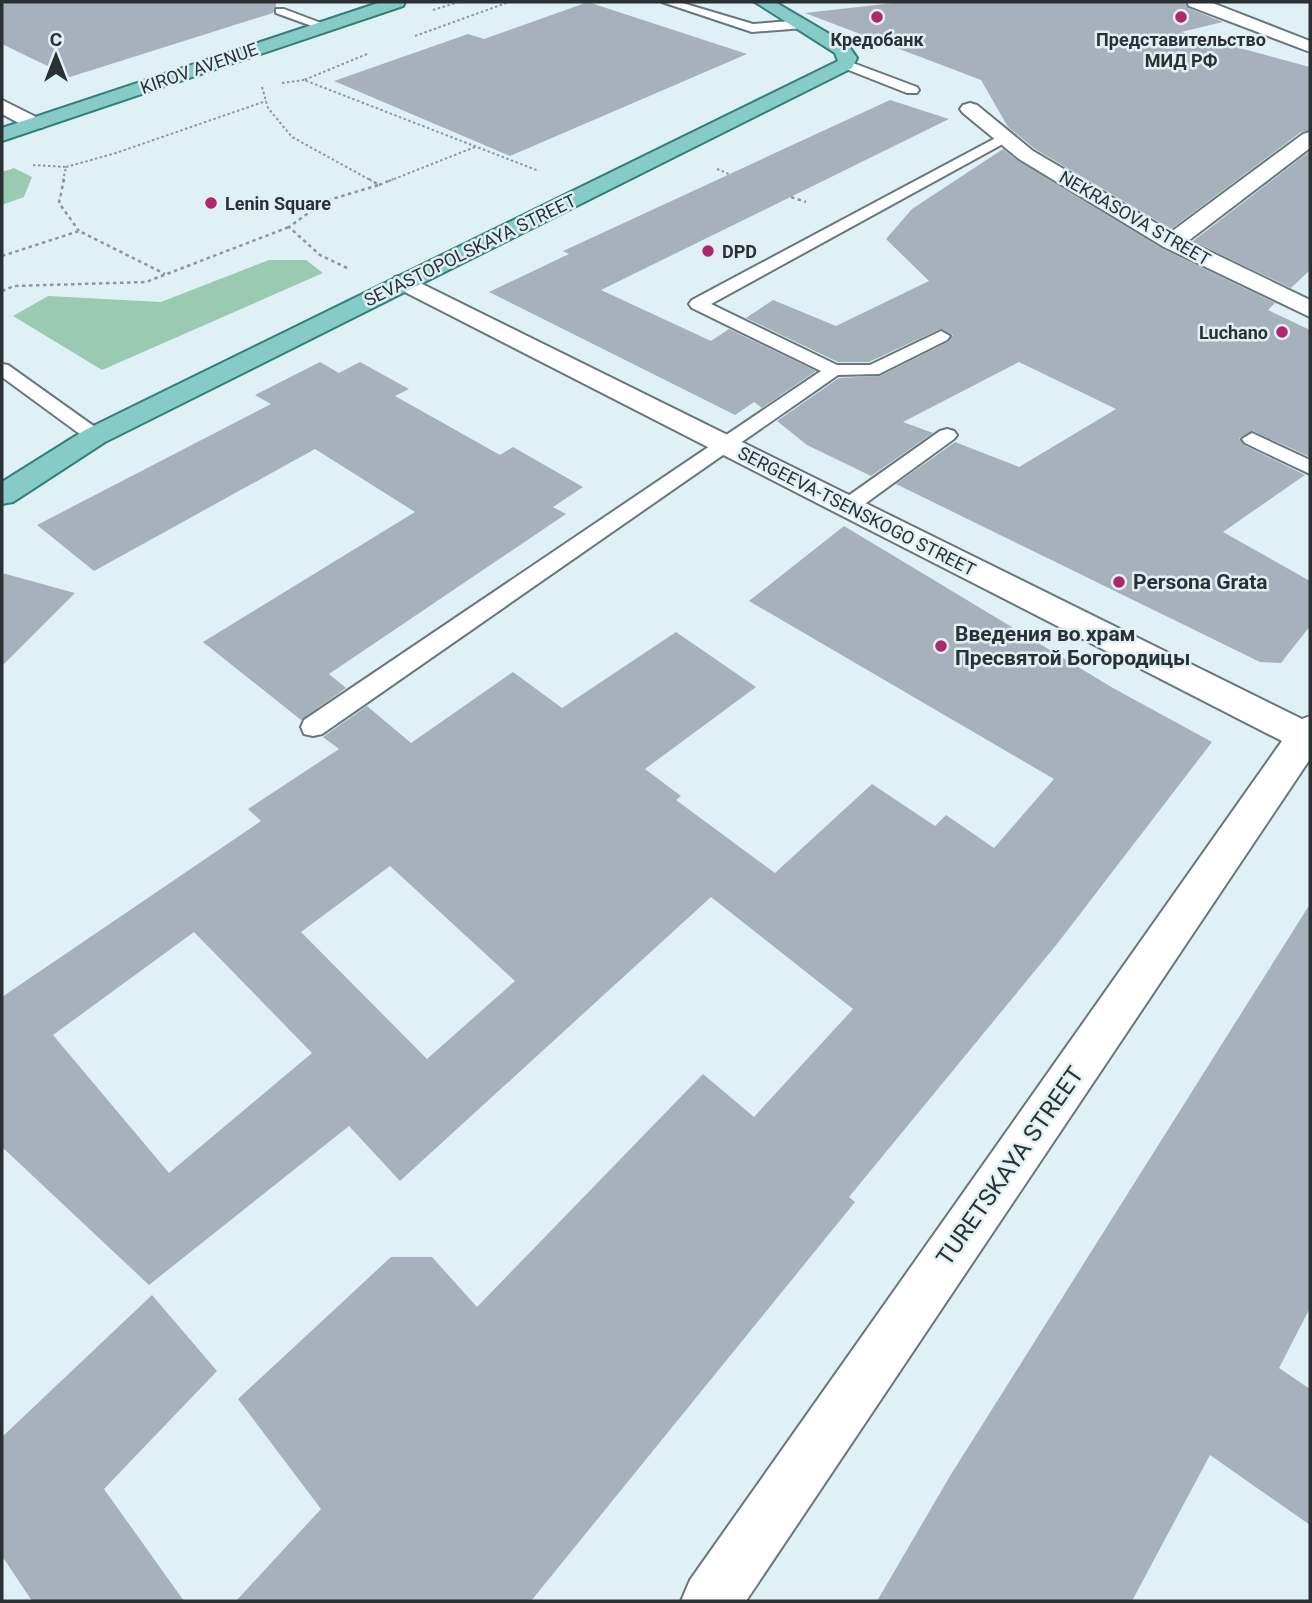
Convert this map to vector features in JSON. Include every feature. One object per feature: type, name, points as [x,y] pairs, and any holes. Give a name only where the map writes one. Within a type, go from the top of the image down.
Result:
[{"type":"main road","name":"KIROV AVENUE","points":[[2,135],[397,2]]},
{"type":"main road","points":[[763,2],[842,49],[848,58],[845,64]]},
{"type":"main road","name":"SEVASTOPOLSKAYA STREET","points":[[2,495],[94,436],[845,64]]},
{"type":"street","points":[[1195,2],[1310,47]]},
{"type":"street","points":[[2,106],[35,124]]},
{"type":"street","name":"NEKRASOVA STREET","points":[[970,109],[1026,155],[1172,242],[1310,310]]},
{"type":"street","points":[[1172,242],[1310,138]]},
{"type":"street","name":"SERGEEVA-TSENSKOGO STREET","points":[[404,282],[1309,735]]},
{"type":"street","name":"TURETSKAYA STREET","points":[[710,1601],[1309,735]]},
{"type":"lane","points":[[668,2],[751,28],[804,24]]},
{"type":"lane","points":[[280,11],[323,26]]},
{"type":"lane","points":[[845,64],[912,90]]},
{"type":"lane","points":[[941,336],[873,370],[834,370],[698,304],[1005,137]]},
{"type":"lane","points":[[2,369],[94,436]]},
{"type":"lane","points":[[313,727],[834,370]]},
{"type":"lane","points":[[848,506],[947,435]]},
{"type":"lane","points":[[1252,439],[1310,468]]},
{"type":"path","points":[[409,39],[509,2]]},
{"type":"path","points":[[377,51],[304,80],[261,85],[268,108],[292,137],[379,185]]},
{"type":"path","points":[[304,80],[544,173]]},
{"type":"path","points":[[24,165],[66,167],[116,153],[266,101]]},
{"type":"path","points":[[2,291],[14,286],[146,282],[289,227],[326,201],[379,185],[475,147]]},
{"type":"path","points":[[66,167],[59,203],[79,230],[166,274]]},
{"type":"path","points":[[289,227],[320,255],[351,270]]},
{"type":"path","points":[[2,256],[79,230]]},
{"type":"green space","points":[[14,168],[32,177],[24,197],[2,205],[2,172]]},
{"type":"green space","points":[[269,260],[306,260],[323,273],[102,370],[13,316],[48,296],[161,302]]},
{"type":"building","points":[[2,2],[276,2],[276,6],[273,13],[70,77],[2,44]]},
{"type":"building","points":[[588,2],[747,54],[510,156],[334,81],[468,34],[484,39]]},
{"type":"building","points":[[902,2],[1184,2],[1188,8],[1223,22],[1181,32],[1310,67],[1310,130],[1301,132],[1171,229],[1035,149],[1008,127],[981,80],[805,13]]},
{"type":"building","points":[[890,100],[949,119],[601,290],[711,341],[729,329],[816,371],[762,408],[754,402],[735,415],[489,292],[569,254],[563,251]]},
{"type":"building","points":[[1003,149],[1018,161],[1163,249],[1275,303],[1268,310],[1310,330],[1310,457],[1253,431],[1239,438],[1244,445],[1305,475],[1223,532],[1310,581],[1310,626],[1281,663],[1260,662],[896,484],[955,442],[1019,467],[1116,409],[1019,362],[903,422],[933,433],[871,476],[807,445],[777,421],[839,378],[880,376],[948,342],[953,335],[940,329],[869,362],[838,362],[746,318],[773,300],[836,326],[929,281],[886,239],[912,209]]},
{"type":"building","points":[[1310,151],[1310,270],[1291,288],[1193,241]]},
{"type":"building","points":[[320,362],[339,373],[360,362],[409,389],[395,396],[500,455],[513,447],[583,487],[553,507],[566,514],[329,674],[346,688],[301,720],[203,642],[415,512],[315,449],[94,571],[37,525],[271,404],[255,395]]},
{"type":"building","points":[[844,526],[1113,688],[1212,742],[1057,944],[849,1197],[855,1202],[531,1601],[236,1601],[321,1509],[238,1399],[391,1257],[432,1257],[477,1307],[703,1074],[754,1117],[853,1009],[711,897],[400,1181],[349,1126],[149,1285],[2,1147],[2,997],[261,821],[248,809],[339,749],[323,737],[367,706],[411,743],[513,672],[562,708],[676,632],[756,687],[645,769],[681,796],[676,800],[775,873],[872,784],[935,826],[946,815],[994,848],[1054,779],[749,601]],"holes":[[[390,866],[515,981],[427,1059],[301,932]],[[194,932],[312,1053],[169,1173],[53,1035]]]},
{"type":"building","points":[[2,573],[75,593],[2,666]]},
{"type":"building","points":[[1310,904],[1310,1308],[1279,1368],[1310,1389],[1310,1525],[1210,1455],[1132,1601],[877,1601],[950,1476]]},
{"type":"building","points":[[152,1295],[217,1371],[104,1489],[184,1601],[32,1601],[2,1556],[2,1437]]},
{"type":"place","name":"Кредобанк","points":[[877,17]]},
{"type":"place","name":"Представительство МИД РФ","points":[[1181,17]]},
{"type":"place","name":"Lenin Square","points":[[211,203]]},
{"type":"place","name":"DPD","points":[[708,251]]},
{"type":"place","name":"Luchano","points":[[1282,332]]},
{"type":"place","name":"Persona Grata","points":[[1119,582]]},
{"type":"place","name":"Введения во храм Пресвятой Богородицы","points":[[941,646]]}]
